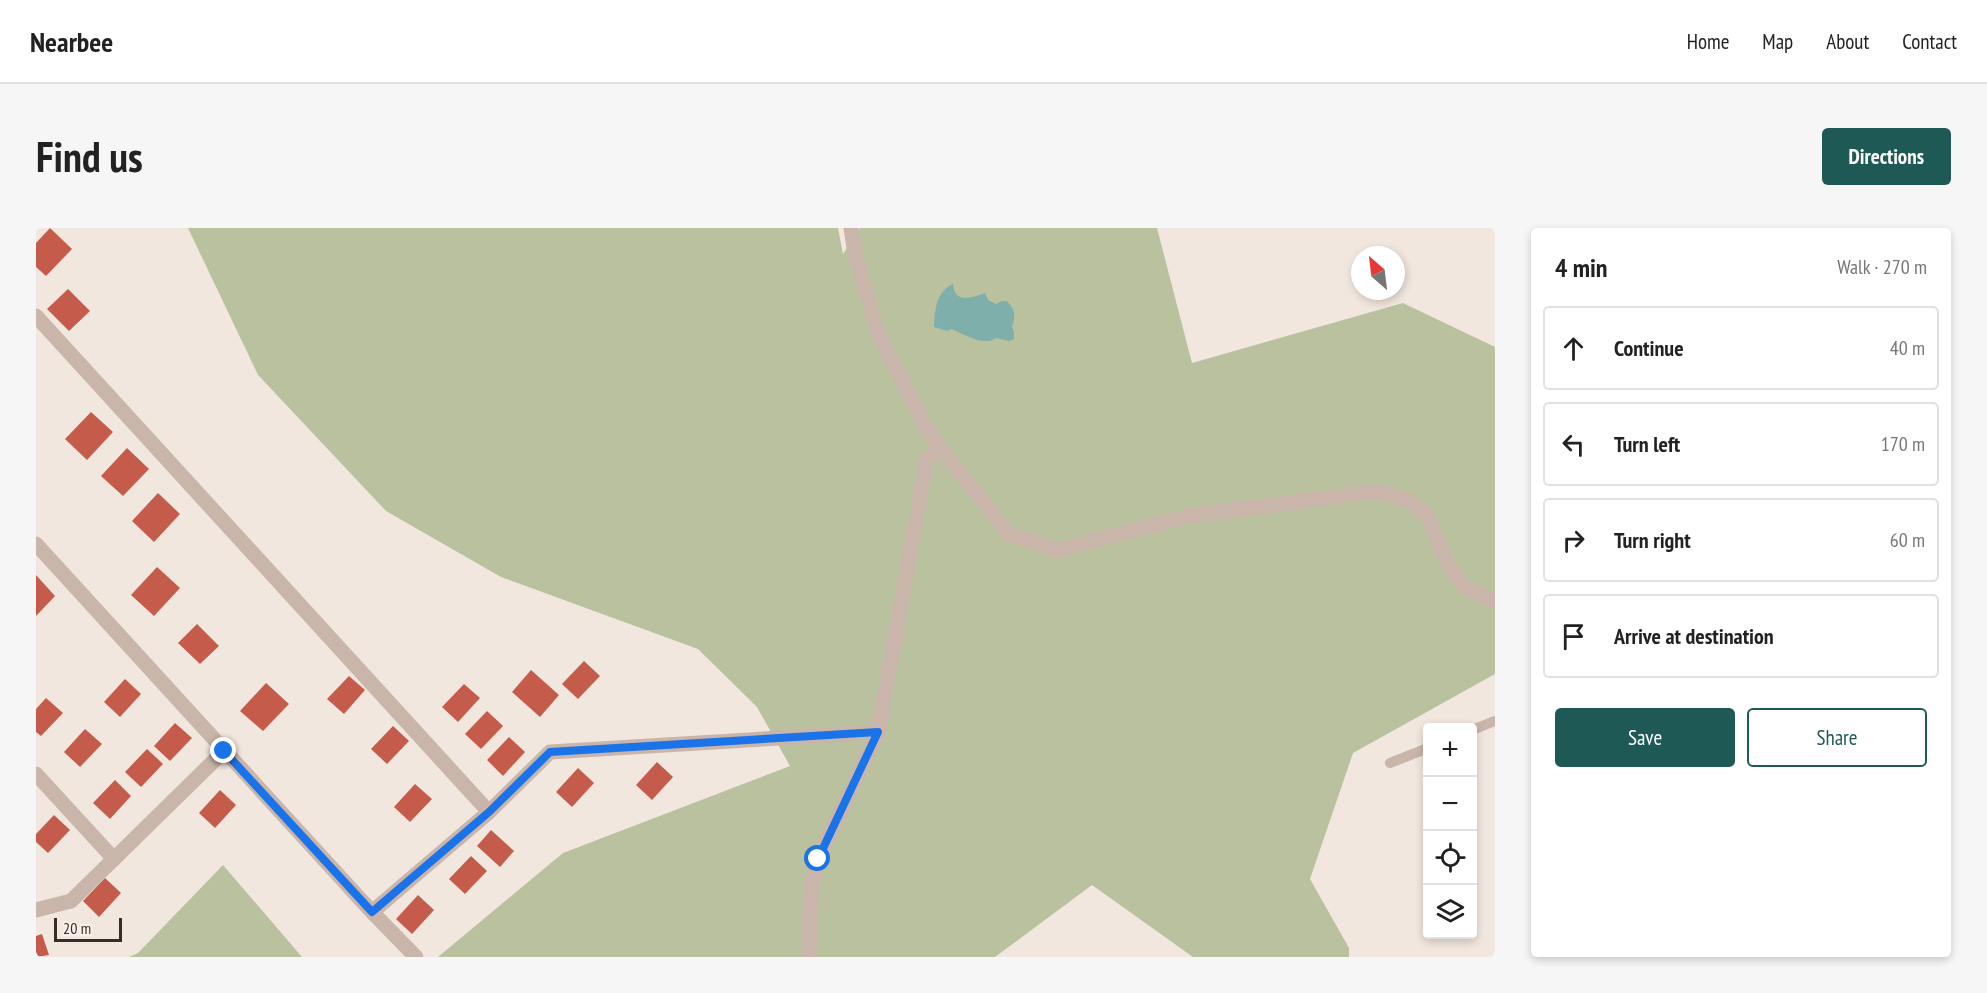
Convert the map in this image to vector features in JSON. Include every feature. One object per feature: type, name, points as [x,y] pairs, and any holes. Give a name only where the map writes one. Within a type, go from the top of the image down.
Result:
[{"type":"street","points":[[850,228],[855,254],[878,333],[924,424],[941,449],[1009,534],[1058,550],[1188,516],[1378,491],[1410,501],[1428,518],[1447,562],[1464,586],[1495,601]]},
{"type":"street","points":[[36,316],[489,812]]},
{"type":"street","points":[[810,957],[809,910],[812,880],[818,859],[878,732],[927,458],[941,449]]},
{"type":"street","points":[[36,544],[372,912],[416,957]]},
{"type":"street","points":[[372,912],[489,812],[550,752],[878,732]]},
{"type":"street","points":[[36,910],[71,901],[224,751]]},
{"type":"street","points":[[36,774],[114,859]]},
{"type":"lane","points":[[1477,728],[1495,721]]},
{"type":"lane","points":[[1390,763],[1423,750]]},
{"type":"green space","points":[[188,228],[838,228],[843,254],[860,228],[1157,228],[1192,363],[1403,303],[1495,347],[1495,674],[1353,753],[1310,879],[1349,948],[1349,957],[1193,957],[1092,885],[995,957],[438,957],[563,853],[790,766],[757,707],[698,649],[501,577],[386,511],[258,375]]},
{"type":"green space","points":[[223,865],[302,957],[129,957],[138,953]]},
{"type":"water","points":[[953,284],[954,290],[960,297],[969,298],[985,293],[988,300],[996,304],[1007,301],[1014,313],[1012,327],[1014,339],[1009,341],[996,338],[985,341],[951,329],[947,331],[934,327],[940,296],[947,287]]},
{"type":"building","points":[[50,228],[72,249],[46,276],[36,267],[36,243]]},
{"type":"building","points":[[68,289],[90,311],[69,331],[47,309]]},
{"type":"building","points":[[91,412],[113,432],[87,460],[65,439]]},
{"type":"building","points":[[127,448],[149,469],[123,496],[101,476]]},
{"type":"building","points":[[158,493],[180,514],[154,542],[132,521]]},
{"type":"building","points":[[157,567],[180,588],[154,616],[131,595]]},
{"type":"building","points":[[36,575],[55,596],[36,616]]},
{"type":"building","points":[[197,624],[219,646],[200,664],[178,643]]},
{"type":"building","points":[[584,661],[600,676],[578,699],[562,684]]},
{"type":"building","points":[[531,670],[559,695],[540,717],[512,692]]},
{"type":"building","points":[[349,676],[365,690],[344,714],[327,699]]},
{"type":"building","points":[[125,679],[141,694],[120,717],[104,702]]},
{"type":"building","points":[[266,683],[289,704],[263,731],[240,711]]},
{"type":"building","points":[[464,684],[480,698],[458,722],[442,707]]},
{"type":"building","points":[[46,698],[63,713],[41,736],[36,732],[36,709]]},
{"type":"building","points":[[487,711],[503,726],[481,749],[465,734]]},
{"type":"building","points":[[175,723],[192,738],[170,761],[154,746]]},
{"type":"building","points":[[393,726],[409,741],[387,764],[371,749]]},
{"type":"building","points":[[85,729],[102,744],[80,767],[64,752]]},
{"type":"building","points":[[509,737],[525,752],[503,776],[487,760]]},
{"type":"building","points":[[147,749],[163,764],[141,787],[125,772]]},
{"type":"building","points":[[657,762],[673,777],[652,800],[636,785]]},
{"type":"building","points":[[578,768],[594,783],[572,807],[556,792]]},
{"type":"building","points":[[115,780],[131,796],[110,819],[93,803]]},
{"type":"building","points":[[415,784],[432,799],[410,822],[394,807]]},
{"type":"building","points":[[220,790],[236,805],[215,828],[199,813]]},
{"type":"building","points":[[54,815],[70,830],[48,853],[36,842],[36,834]]},
{"type":"building","points":[[491,830],[514,851],[500,867],[477,846]]},
{"type":"building","points":[[471,856],[487,871],[465,894],[449,879]]},
{"type":"building","points":[[105,878],[121,893],[99,917],[83,901]]},
{"type":"building","points":[[418,895],[434,910],[412,934],[396,919]]},
{"type":"building","points":[[42,934],[49,955],[36,957],[36,936]]},
{"type":"route","points":[[224,751],[372,912],[489,812],[550,752],[878,732],[818,859]]}]
